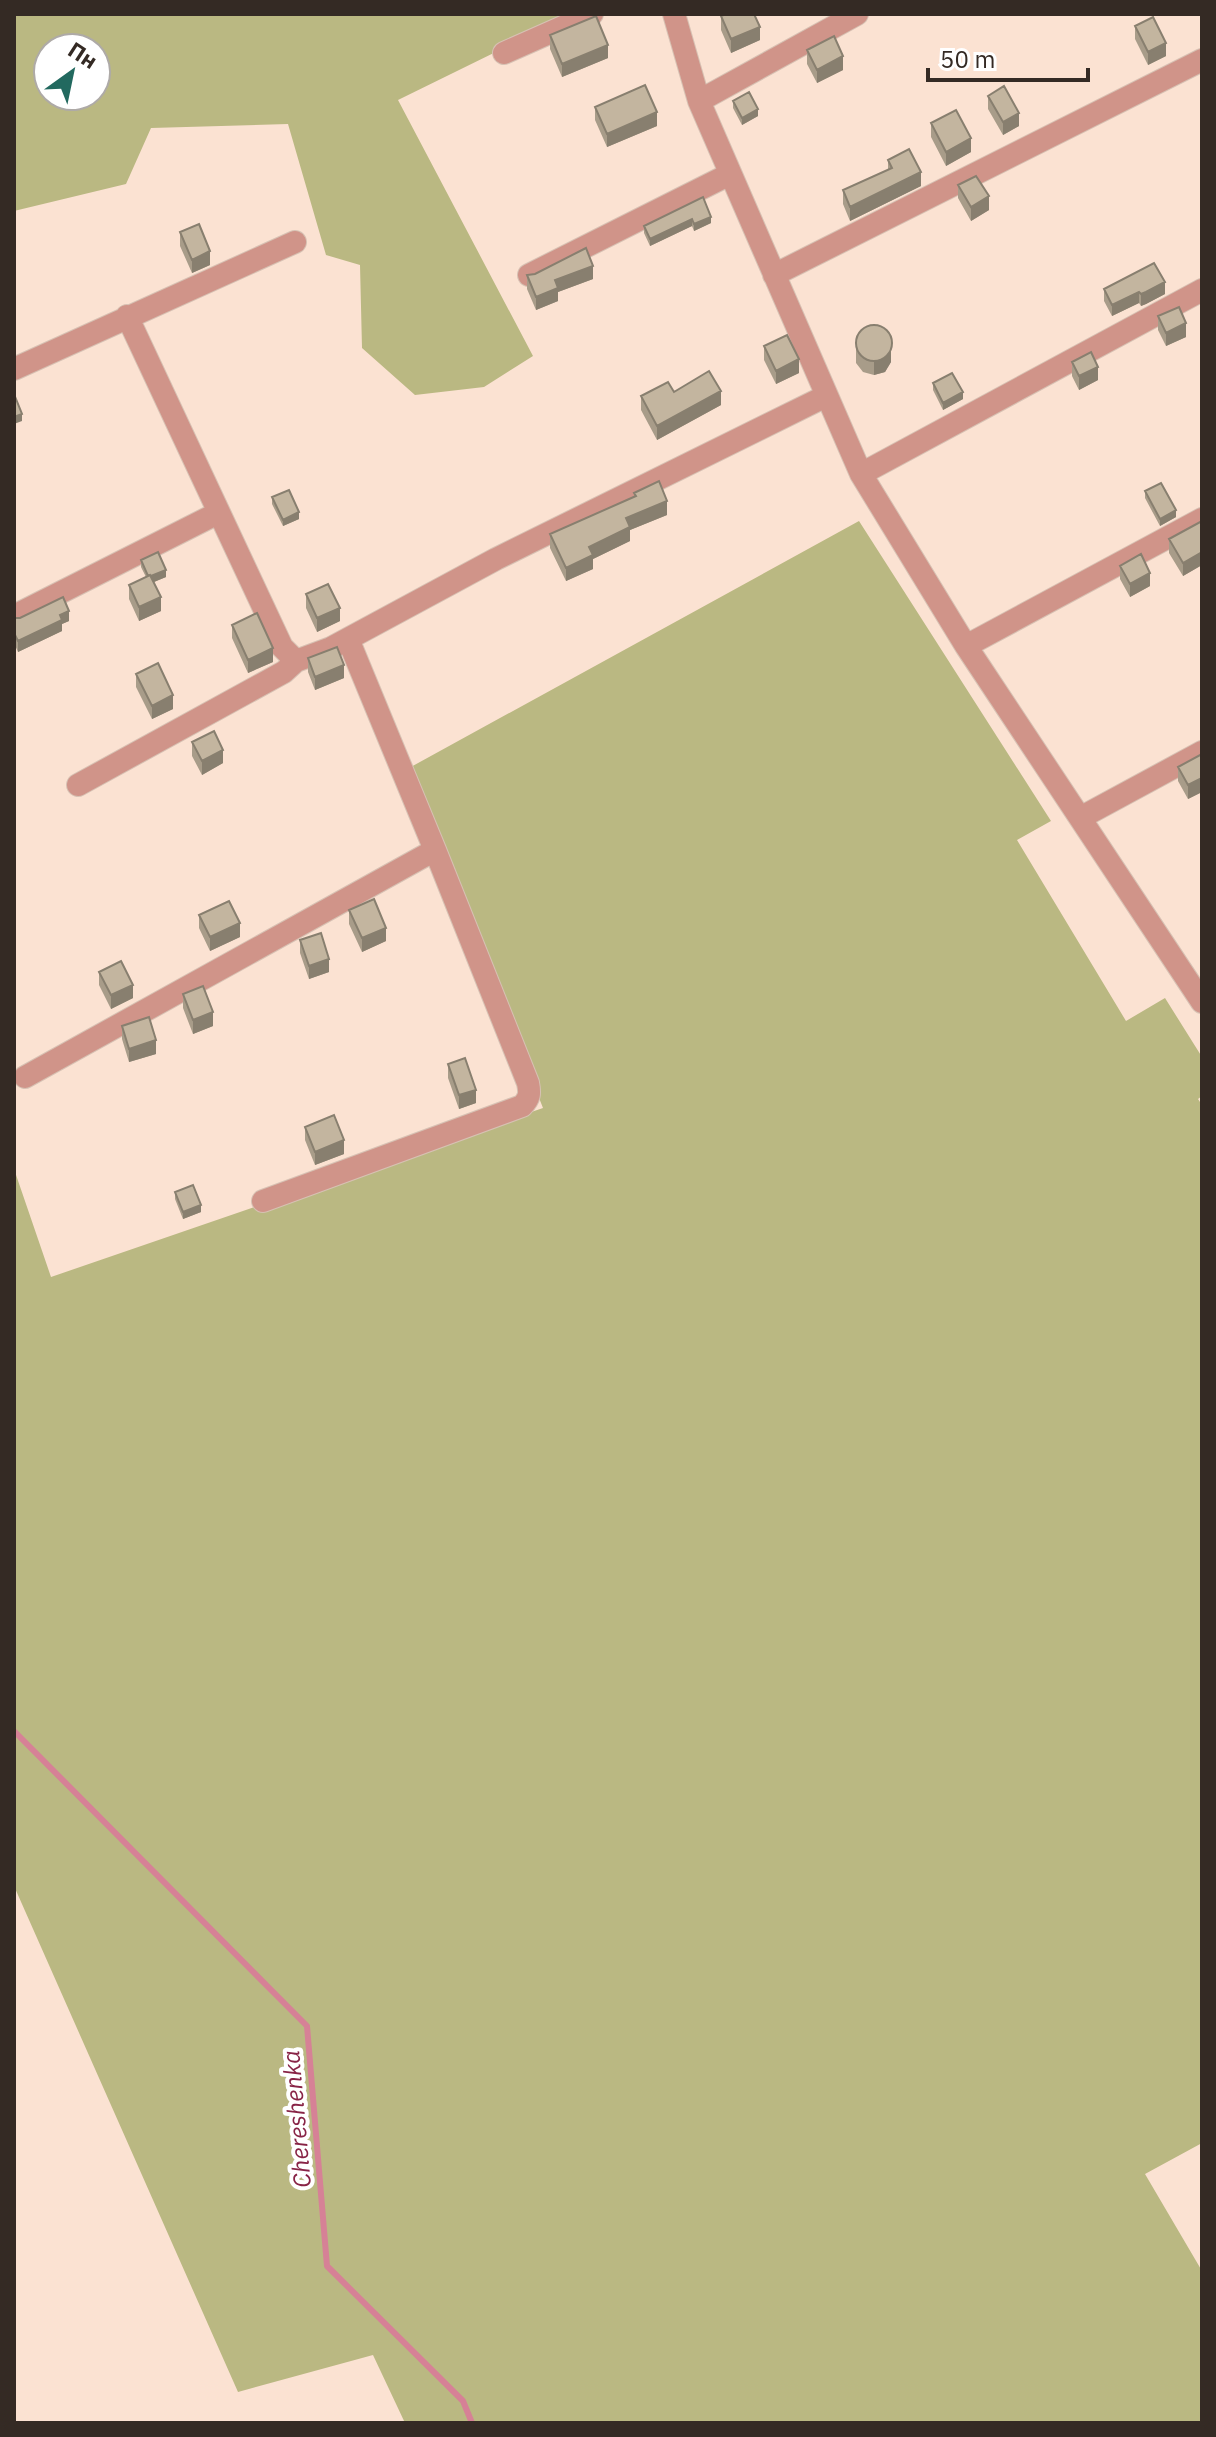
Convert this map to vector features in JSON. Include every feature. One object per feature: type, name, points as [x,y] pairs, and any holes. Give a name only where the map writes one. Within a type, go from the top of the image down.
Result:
[{"type":"street","points":[[504,53],[592,14]]},
{"type":"street","points":[[674,14],[699,101],[861,474],[966,646],[1199,992]]},
{"type":"street","points":[[699,101],[857,14]]},
{"type":"street","points":[[774,275],[1202,60]]},
{"type":"street","points":[[529,275],[730,174]]},
{"type":"street","points":[[14,369],[295,242]]},
{"type":"street","points":[[861,474],[1202,290]]},
{"type":"street","points":[[127,316],[282,647],[296,661]]},
{"type":"street","points":[[78,785],[284,672],[296,661],[348,639],[496,559],[826,396]]},
{"type":"street","points":[[14,616],[218,513]]},
{"type":"street","points":[[966,646],[1202,519]]},
{"type":"street","points":[[263,1201],[522,1106],[530,1093],[348,639]]},
{"type":"street","points":[[1080,818],[1202,752]]},
{"type":"street","points":[[25,1077],[435,850]]},
{"type":"shaded area","points":[[14,14],[573,14],[398,100],[533,356],[484,387],[415,395],[362,348],[360,265],[326,255],[288,124],[151,128],[126,184],[14,211]]},
{"type":"shaded area","points":[[859,521],[1051,821],[1017,840],[1126,1021],[1165,998],[1202,1057],[1202,1096],[1198,1099],[1202,1105],[1202,2143],[1145,2174],[1202,2271],[1202,2423],[405,2423],[373,2355],[238,2392],[14,1886],[14,1169],[51,1277],[543,1108],[409,768]]},
{"type":"building","points":[[754,14],[760,27],[731,39],[721,16]]},
{"type":"building","points":[[596,16],[608,45],[562,64],[550,35]]},
{"type":"building","points":[[1153,17],[1166,43],[1148,52],[1135,26]]},
{"type":"building","points":[[834,36],[843,56],[817,70],[807,50]]},
{"type":"building","points":[[645,85],[657,112],[607,134],[595,107]]},
{"type":"building","points":[[1004,86],[1019,113],[1003,122],[988,96]]},
{"type":"building","points":[[749,92],[758,109],[742,118],[733,101]]},
{"type":"building","points":[[956,110],[971,138],[946,152],[931,123]]},
{"type":"building","points":[[909,149],[921,172],[850,207],[843,190],[892,168],[888,160]]},
{"type":"building","points":[[976,176],[989,196],[971,207],[958,185]]},
{"type":"building","points":[[703,197],[711,217],[694,224],[692,219],[650,239],[644,226]]},
{"type":"building","points":[[199,224],[210,251],[192,260],[180,232]]},
{"type":"building","points":[[586,248],[593,266],[555,280],[558,288],[536,297],[527,275],[535,274]]},
{"type":"building","points":[[1154,263],[1165,282],[1112,305],[1104,289]]},
{"type":"building","points":[[1179,307],[1186,323],[1166,333],[1158,316]]},
{"type":"building","points":[[874,325],[886,331],[892,343],[886,355],[874,361],[862,355],[856,343],[862,331]]},
{"type":"building","points":[[787,335],[799,359],[776,371],[764,346]]},
{"type":"building","points":[[1091,352],[1098,367],[1079,376],[1072,362]]},
{"type":"building","points":[[709,371],[721,391],[657,426],[641,396],[668,382],[674,392]]},
{"type":"building","points":[[952,373],[963,392],[943,403],[933,383]]},
{"type":"building","points":[[14,394],[22,414],[14,417]]},
{"type":"building","points":[[659,481],[667,501],[626,518],[630,527],[589,547],[593,555],[566,568],[550,534],[636,496],[634,493]]},
{"type":"building","points":[[1161,483],[1176,510],[1160,519],[1145,491]]},
{"type":"building","points":[[289,490],[299,512],[283,520],[272,497]]},
{"type":"building","points":[[1202,521],[1202,552],[1183,563],[1169,539]]},
{"type":"building","points":[[158,552],[166,570],[148,576],[141,560]]},
{"type":"building","points":[[1141,554],[1150,573],[1130,584],[1120,566]]},
{"type":"building","points":[[150,575],[161,597],[139,607],[129,585]]},
{"type":"building","points":[[328,584],[340,608],[317,618],[306,594]]},
{"type":"building","points":[[63,597],[69,611],[60,615],[62,620],[18,641],[14,633],[14,618]]},
{"type":"building","points":[[257,613],[273,648],[248,660],[232,625]]},
{"type":"building","points":[[337,647],[344,665],[315,677],[308,658]]},
{"type":"building","points":[[158,663],[173,695],[152,706],[136,674]]},
{"type":"building","points":[[214,731],[223,750],[202,761],[192,742]]},
{"type":"building","points":[[1202,754],[1202,778],[1188,785],[1178,767]]},
{"type":"building","points":[[374,899],[386,928],[362,938],[349,910]]},
{"type":"building","points":[[229,901],[240,923],[210,937],[199,915]]},
{"type":"building","points":[[321,933],[329,959],[309,966],[300,940]]},
{"type":"building","points":[[121,961],[133,985],[111,995],[99,972]]},
{"type":"building","points":[[203,986],[213,1012],[193,1020],[183,994]]},
{"type":"building","points":[[149,1017],[156,1040],[129,1049],[122,1026]]},
{"type":"building","points":[[465,1058],[476,1090],[459,1095],[448,1064]]},
{"type":"building","points":[[334,1115],[344,1140],[315,1152],[305,1127]]},
{"type":"building","points":[[193,1185],[201,1205],[183,1212],[175,1192]]},
{"type":"waterway","name":"Chereshenka","points":[[14,1731],[307,2026],[327,2266],[463,2401],[472,2423]]}]
